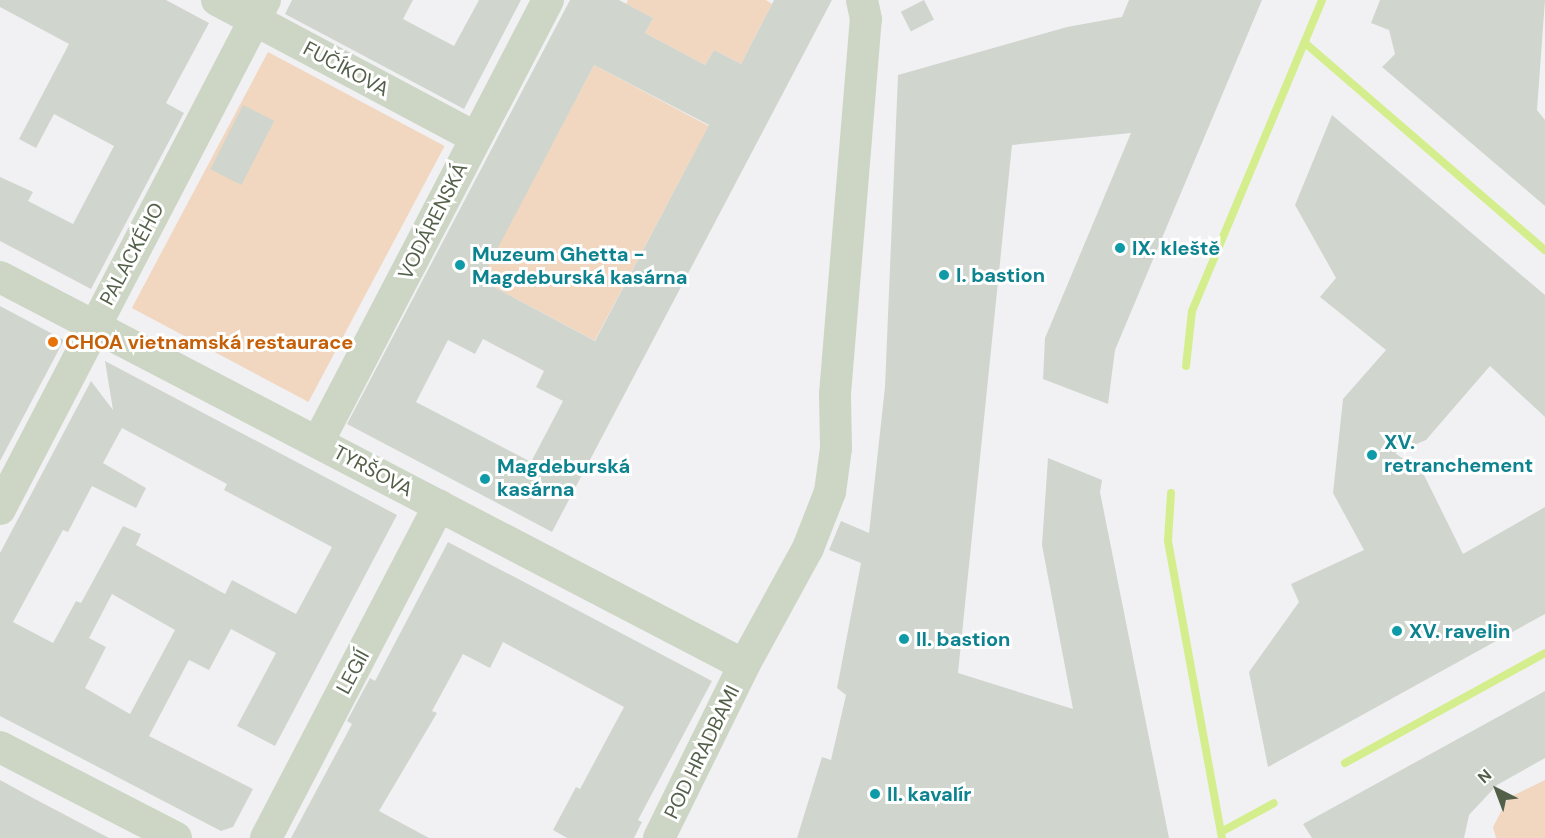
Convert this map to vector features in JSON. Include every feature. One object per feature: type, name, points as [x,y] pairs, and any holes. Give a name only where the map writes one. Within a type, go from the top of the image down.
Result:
[{"type":"street","name":"FUČÍKOVA","points":[[217,0],[260,10],[476,138]]},
{"type":"street","name":"VODÁRENSKÁ","points":[[318,442],[548,0]]},
{"type":"street","name":"POD HRADBAMI","points":[[659,838],[744,665],[808,548],[830,492],[836,448],[835,394],[866,19],[862,0]]},
{"type":"street","name":"PALACKÉHO","points":[[0,509],[260,10]]},
{"type":"street","name":"TYRŠOVA","points":[[0,278],[744,665]]},
{"type":"street","name":"LEGIÍ","points":[[266,838],[439,506]]},
{"type":"street","points":[[0,747],[176,838]]},
{"type":"shaded area","points":[[628,0],[766,0],[772,4],[741,64],[714,50],[705,65],[645,33],[653,18],[626,4]]},
{"type":"shaded area","points":[[268,52],[445,146],[308,402],[132,308]]},
{"type":"shaded area","points":[[594,65],[709,126],[595,341],[480,280]]},
{"type":"shaded area","points":[[1545,780],[1545,838],[1496,838],[1493,827],[1508,798]]},
{"type":"building","points":[[0,0],[166,0],[209,23],[166,103],[184,113],[91,289],[0,241],[0,177],[33,192],[28,201],[73,224],[114,146],[54,114],[36,148],[19,139],[69,44],[0,7]]},
{"type":"building","points":[[292,0],[413,0],[403,19],[454,46],[479,0],[521,0],[464,109],[285,14]]},
{"type":"building","name":"Muzeum Ghetta - Magdeburská kasárna","points":[[570,0],[619,0],[653,18],[645,33],[705,65],[714,50],[741,64],[774,0],[832,0],[552,532],[347,424]],"holes":[[[594,65],[709,125],[595,341],[481,280]],[[483,339],[544,371],[536,387],[563,401],[531,462],[416,402],[448,340],[475,354]]]},
{"type":"building","points":[[924,0],[934,20],[911,31],[901,12]]},
{"type":"building","points":[[1129,0],[1262,0],[1115,350],[1108,404],[1043,379],[1045,338],[1131,133],[1012,145],[958,673],[1073,709],[1042,545],[1048,458],[1102,480],[1100,492],[1169,838],[797,838],[822,757],[831,760],[846,695],[837,688],[861,563],[829,550],[841,521],[869,533],[885,387],[898,75],[1067,27],[1122,17]]},
{"type":"building","points":[[1380,0],[1545,0],[1537,110],[1545,120],[1545,206],[1382,67],[1395,54],[1389,30],[1371,23]]},
{"type":"building","points":[[243,105],[274,121],[241,185],[210,169]]},
{"type":"building","points":[[1332,115],[1545,295],[1545,417],[1490,366],[1426,440],[1395,453],[1423,473],[1463,554],[1545,507],[1545,614],[1268,767],[1249,672],[1299,602],[1291,584],[1364,550],[1333,493],[1343,399],[1386,350],[1320,297],[1336,278],[1295,205]]},
{"type":"building","points":[[0,306],[64,340],[0,461]]},
{"type":"building","points":[[105,361],[397,515],[275,746],[237,726],[276,653],[231,629],[209,670],[189,660],[149,736],[253,789],[233,827],[221,831],[0,716],[0,553],[91,381],[113,410]],"holes":[[[122,428],[227,484],[224,490],[332,547],[296,614],[232,580],[225,594],[136,545],[141,534],[123,526],[81,603],[76,601],[53,643],[13,622],[63,530],[68,532],[92,486],[136,508],[146,488],[103,463]],[[112,594],[175,630],[130,714],[85,688],[106,647],[89,638]]]},
{"type":"building","points":[[448,542],[712,681],[638,820],[642,822],[634,838],[567,838],[553,830],[576,787],[580,789],[624,707],[503,642],[490,668],[463,654],[432,711],[437,713],[379,811],[429,838],[291,838],[352,724],[347,721],[370,678],[375,681]]},
{"type":"building","points":[[1545,691],[1545,758],[1497,785],[1469,815],[1464,838],[1312,838],[1303,824]]},
{"type":"building","points":[[0,780],[33,798],[109,838],[0,838]]},
{"type":"waterway","points":[[1186,366],[1192,311],[1322,0]]},
{"type":"waterway","points":[[1305,43],[1545,250]]},
{"type":"waterway","points":[[1171,493],[1168,541],[1222,838]]},
{"type":"waterway","points":[[1345,763],[1545,653]]},
{"type":"waterway","points":[[1221,832],[1274,803]]},
{"type":"place","name":"IX. kleště","points":[[1120,248]]},
{"type":"place","name":"Muzeum Ghetta - Magdeburská kasárna","points":[[460,265]]},
{"type":"place","name":"I. bastion","points":[[944,275]]},
{"type":"place","name":"CHOA vietnamská restaurace","points":[[53,342]]},
{"type":"place","name":"XV. retranchement","points":[[1372,455]]},
{"type":"place","name":"Magdeburská kasárna","points":[[485,479]]},
{"type":"place","name":"XV. ravelin","points":[[1397,631]]},
{"type":"place","name":"II. bastion","points":[[904,639]]},
{"type":"place","name":"II. kavalír","points":[[875,794]]}]
